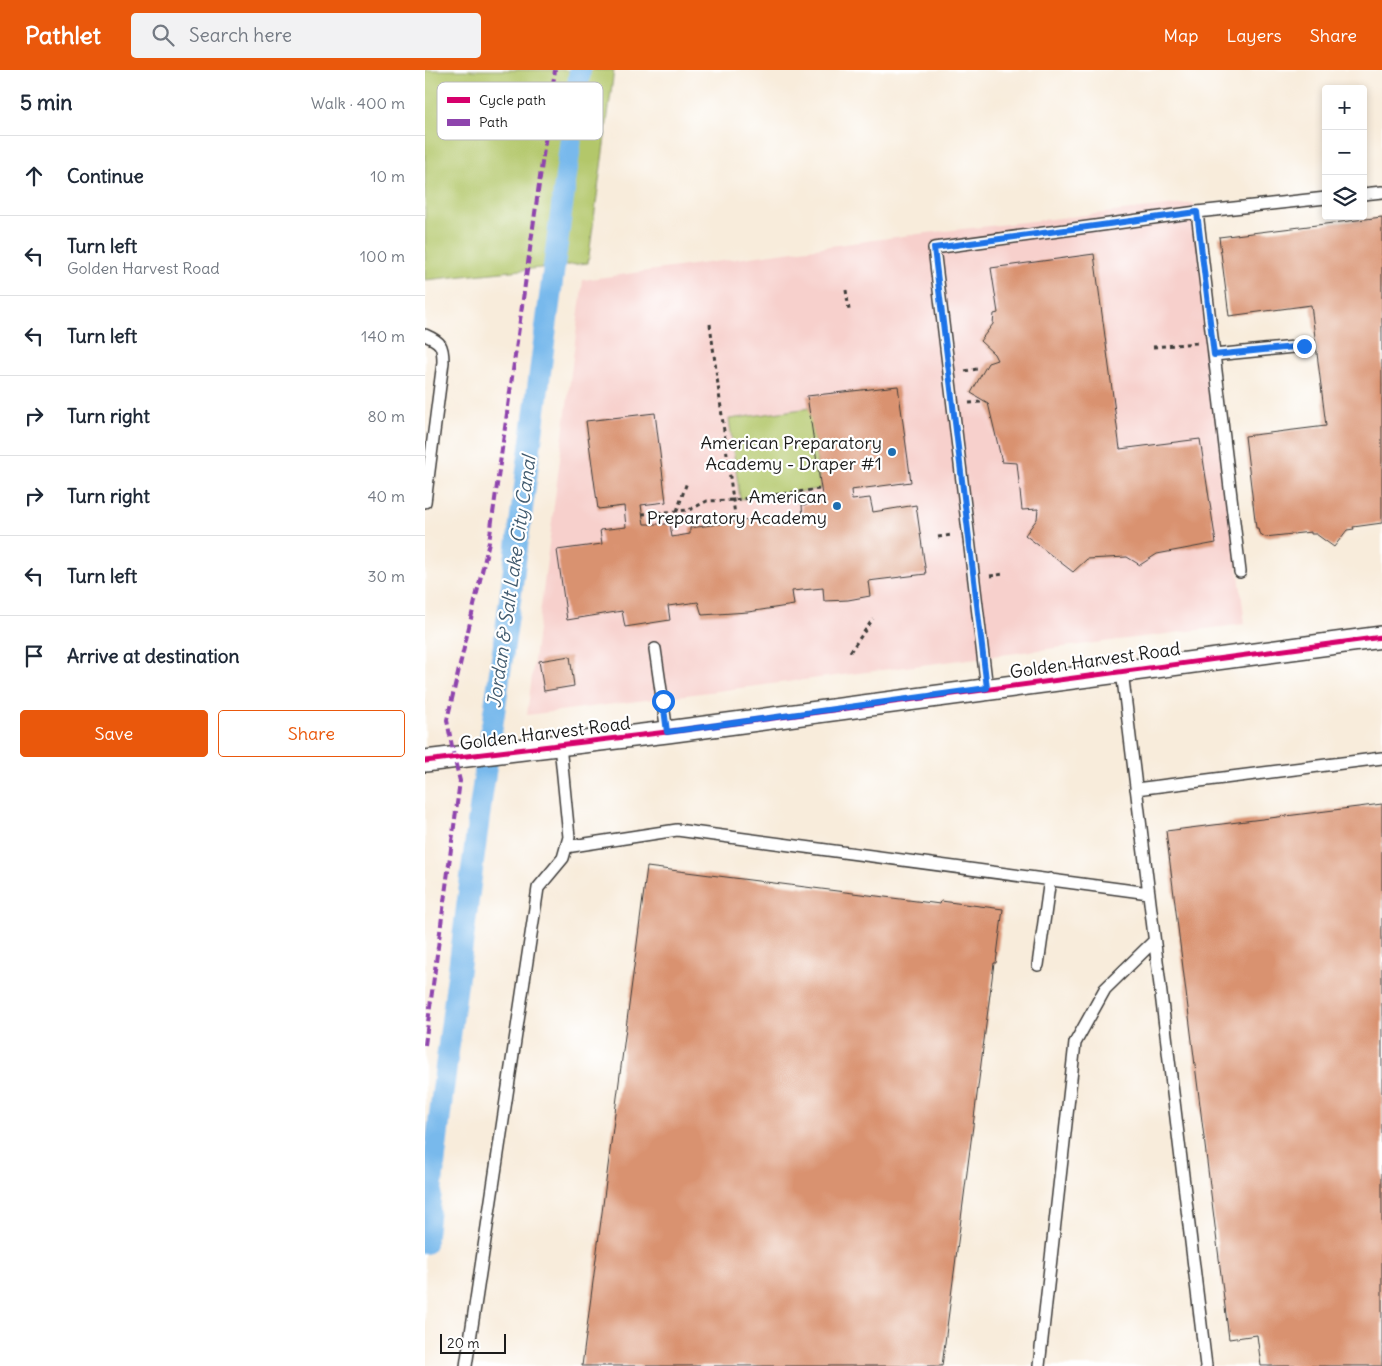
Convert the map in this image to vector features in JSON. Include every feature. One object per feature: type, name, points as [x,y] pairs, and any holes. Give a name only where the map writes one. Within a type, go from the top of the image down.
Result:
[{"type":"street","name":"Golden Harvest Road","points":[[425,761],[667,732],[1121,670],[1382,637]]},
{"type":"lane","points":[[1367,194],[1382,192]]},
{"type":"lane","points":[[987,688],[934,248],[1197,212],[1322,198]]},
{"type":"lane","points":[[1197,212],[1240,572]]},
{"type":"lane","points":[[425,335],[438,341],[443,349],[425,502]]},
{"type":"lane","points":[[1214,355],[1304,346]]},
{"type":"lane","points":[[655,649],[667,732]]},
{"type":"lane","points":[[1121,670],[1206,1366]]},
{"type":"lane","points":[[467,1366],[538,888],[563,858],[569,837],[561,745]]},
{"type":"lane","points":[[1136,789],[1382,758]]},
{"type":"lane","points":[[566,847],[677,830],[1149,893]]},
{"type":"lane","points":[[1038,965],[1050,880]]},
{"type":"lane","points":[[1039,1366],[1075,1043],[1105,988],[1155,941]]},
{"type":"path","points":[[846,290],[849,310]]},
{"type":"path","points":[[710,324],[736,522]]},
{"type":"path","points":[[1153,347],[1213,342]]},
{"type":"path","points":[[677,511],[687,482]]},
{"type":"path","points":[[643,514],[689,510],[707,501],[733,500],[820,489]]},
{"type":"path","points":[[850,652],[873,620]]},
{"type":"shaded area","name":"American Preparatory Academy - Draper #1","points":[[1194,203],[1245,624],[527,715],[583,280],[918,234]]},
{"type":"green space","points":[[425,70],[614,70],[588,263],[425,280]]},
{"type":"green space","points":[[810,408],[820,489],[740,499],[729,419]]},
{"type":"building","points":[[1382,217],[1382,523],[1353,527],[1354,529],[1347,530],[1334,547],[1316,534],[1311,534],[1311,532],[1265,537],[1256,528],[1245,436],[1326,426],[1311,305],[1229,316],[1219,237]]},
{"type":"building","points":[[1094,254],[1120,449],[1200,439],[1216,543],[1157,554],[1140,565],[1127,557],[1087,559],[1073,572],[1025,535],[1037,519],[1038,509],[1022,510],[1017,463],[1002,462],[988,403],[971,393],[988,363],[997,360],[994,354],[980,341],[993,324],[994,314],[998,313],[991,268]]},
{"type":"building","name":"American Preparatory Academy","points":[[898,386],[911,482],[851,490],[852,500],[870,498],[873,512],[916,505],[926,574],[868,581],[870,596],[848,600],[824,601],[823,588],[792,591],[794,605],[748,612],[702,615],[698,602],[668,606],[670,620],[625,627],[622,611],[567,620],[557,550],[602,544],[600,530],[626,527],[624,506],[598,509],[586,421],[655,413],[666,502],[641,505],[644,524],[670,524],[672,537],[690,534],[690,528],[785,515],[784,521],[803,519],[802,505],[823,502],[807,396]]},
{"type":"building","points":[[570,656],[574,686],[544,691],[539,661]]},
{"type":"building","points":[[1382,804],[1382,1366],[1261,1366],[1257,1335],[1229,1339],[1166,831]]},
{"type":"building","points":[[647,867],[940,904],[941,901],[1003,909],[996,963],[994,963],[942,1366],[582,1366]]},
{"type":"waterway","name":"Jordan & Salt Lake City Canal","points":[[578,82],[580,70]]},
{"type":"waterway","name":"Jordan & Salt Lake City Canal","points":[[425,1243],[442,1097],[482,794],[504,645],[571,140]]},
{"type":"marked path","points":[[553,82],[555,70]]},
{"type":"marked path","points":[[425,1045],[460,781],[447,720],[489,542],[545,140]]},
{"type":"cycle path","points":[[425,761],[667,732],[1382,637]]},
{"type":"place","name":"American Preparatory Academy - Draper #1","points":[[892,452]]},
{"type":"place","name":"American Preparatory Academy","points":[[837,506]]},
{"type":"route","points":[[663,701],[667,732],[987,688],[934,248],[1197,212],[1214,355],[1304,346]]}]
